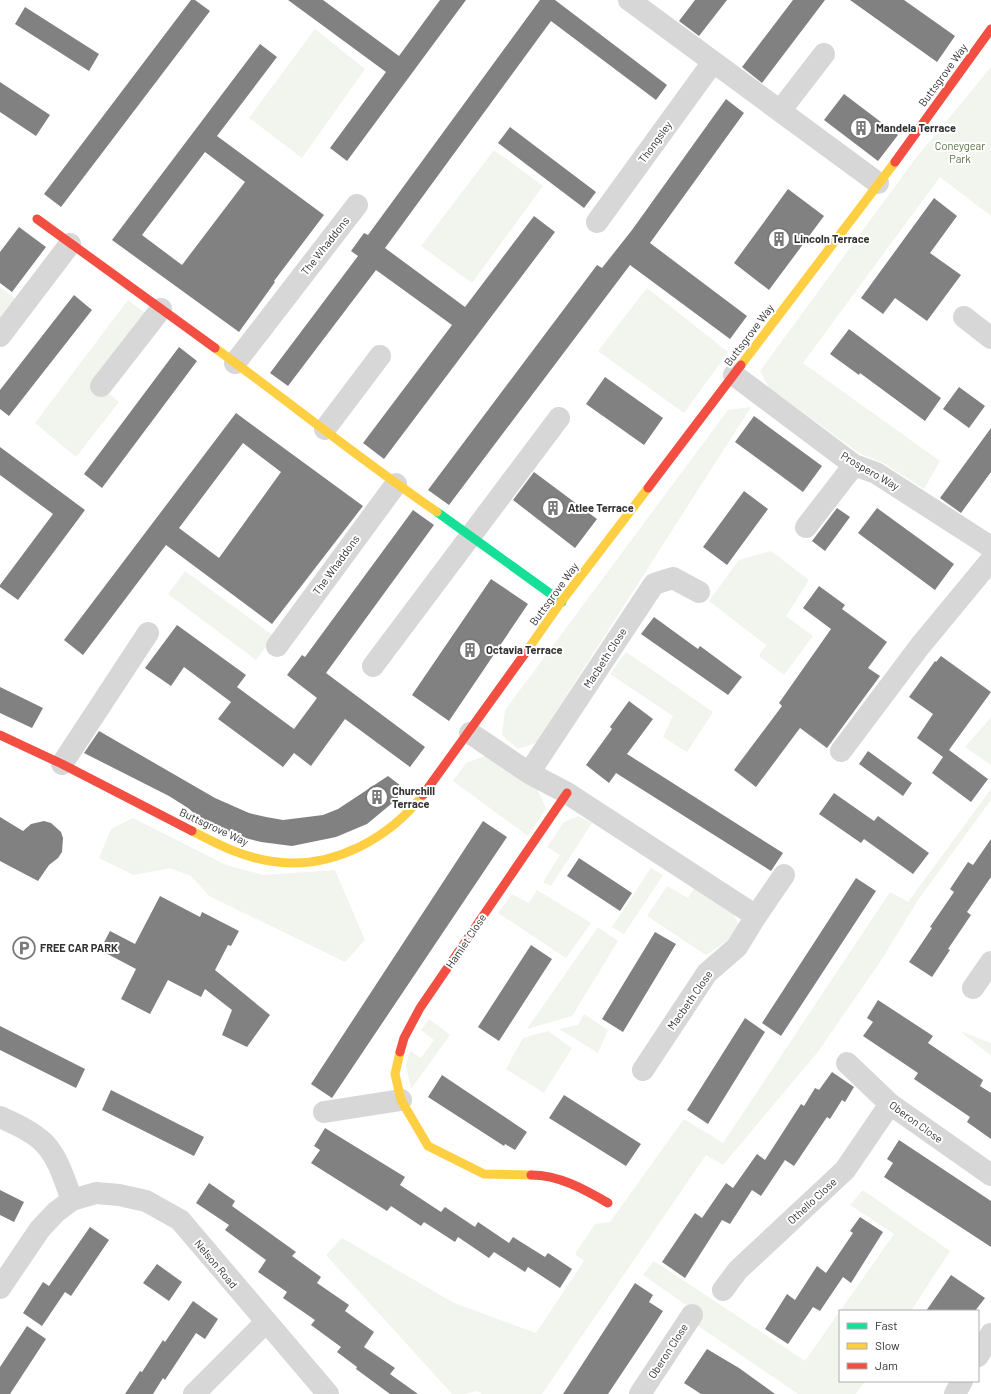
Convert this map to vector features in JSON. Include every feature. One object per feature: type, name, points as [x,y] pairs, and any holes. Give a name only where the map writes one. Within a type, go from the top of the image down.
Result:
[{"type":"street","points":[[629,0],[653,7],[713,62],[878,183]]},
{"type":"street","name":"Buttsgrove Way","points":[[0,735],[62,764],[222,847],[244,855],[286,863],[313,860],[336,855],[364,845],[390,829],[415,806],[470,733],[562,602],[878,183],[991,29]]},
{"type":"street","points":[[780,111],[824,54]]},
{"type":"street","name":"Thongsley","points":[[597,222],[713,62]]},
{"type":"street","name":"The Whaddons","points":[[234,363],[357,205]]},
{"type":"street","points":[[37,219],[325,429],[396,484],[471,535],[562,602]]},
{"type":"street","points":[[0,336],[70,244]]},
{"type":"street","points":[[101,386],[161,309]]},
{"type":"street","points":[[964,317],[991,338]]},
{"type":"street","points":[[325,429],[380,356]]},
{"type":"street","name":"Prospero Way","points":[[734,375],[854,464],[876,473],[991,547]]},
{"type":"street","points":[[373,666],[558,418]]},
{"type":"street","points":[[806,527],[854,464]]},
{"type":"street","name":"The Whaddons","points":[[277,646],[396,484]]},
{"type":"street","points":[[841,751],[920,646],[991,560]]},
{"type":"street","name":"Macbeth Close","points":[[529,773],[654,584],[673,578],[699,592]]},
{"type":"street","points":[[62,764],[148,633]]},
{"type":"street","points":[[470,733],[529,773],[567,793],[756,916]]},
{"type":"street","name":"Hamlet Close","points":[[567,793],[420,1008],[404,1038],[395,1074],[401,1100],[428,1146],[484,1174],[546,1175],[582,1188],[608,1203]]},
{"type":"street","name":"Macbeth Close","points":[[643,1070],[707,973],[737,947],[784,875]]},
{"type":"street","points":[[973,988],[991,962]]},
{"type":"street","name":"Oberon Close","points":[[847,1063],[890,1104],[991,1175]]},
{"type":"street","points":[[324,1112],[401,1100]]},
{"type":"street","name":"Othello Close","points":[[723,1290],[738,1270],[845,1170],[890,1104]]},
{"type":"street","points":[[0,1117],[25,1129],[45,1144],[61,1170],[72,1200],[56,1212],[40,1229],[0,1288]]},
{"type":"street","name":"Nelson Road","points":[[72,1200],[96,1193],[119,1195],[146,1201],[180,1220],[328,1394]]},
{"type":"street","name":"Oberon Close","points":[[646,1392],[692,1314]]},
{"type":"street","points":[[194,1394],[266,1322]]},
{"type":"street","points":[[979,1354],[991,1334]]},
{"type":"street","points":[[955,1394],[961,1382]]},
{"type":"green space","points":[[315,29],[365,69],[302,158],[249,118]]},
{"type":"green space","name":"Coneygear Park","points":[[991,67],[991,216],[940,177],[803,363],[940,461],[924,489],[885,464],[859,453],[769,388],[760,371],[915,159]]},
{"type":"green space","points":[[494,150],[543,186],[472,283],[421,246]]},
{"type":"green space","points":[[0,287],[19,302],[0,327]]},
{"type":"green space","points":[[647,288],[728,352],[684,413],[598,351]]},
{"type":"green space","points":[[128,300],[145,313],[96,383],[119,402],[76,457],[35,423]]},
{"type":"green space","points":[[751,407],[536,743],[518,749],[502,735],[505,710],[728,410]]},
{"type":"green space","points":[[771,551],[809,580],[786,616],[813,636],[784,675],[759,656],[766,645],[709,601],[739,560]]},
{"type":"green space","points":[[185,571],[274,636],[256,660],[168,594]]},
{"type":"green space","points":[[626,652],[713,712],[687,752],[663,737],[673,716],[610,674]]},
{"type":"green space","points":[[991,717],[991,765],[965,747]]},
{"type":"green space","points":[[485,756],[537,788],[546,809],[528,836],[453,781],[466,763]]},
{"type":"green space","points":[[991,789],[991,800],[918,900],[882,959],[817,1053],[723,1165],[706,1155],[542,1394],[482,1394],[478,1391],[464,1394],[452,1394],[326,1255],[342,1238],[454,1303],[536,1333],[584,1261],[575,1254],[595,1224],[610,1222],[684,1119],[723,1143],[890,892],[908,902]]},
{"type":"green space","points":[[578,816],[592,823],[551,886],[543,882],[560,855],[547,847],[564,822]]},
{"type":"green space","points":[[133,818],[226,865],[264,875],[335,870],[365,940],[345,962],[209,896],[191,876],[170,868],[134,875],[99,858],[111,829]]},
{"type":"green space","points":[[651,868],[663,875],[624,934],[612,927]]},
{"type":"green space","points":[[667,886],[688,898],[695,887],[732,911],[738,924],[731,938],[706,955],[647,916]]},
{"type":"green space","points":[[537,890],[591,923],[566,958],[498,913],[512,894],[529,903]]},
{"type":"green space","points":[[598,927],[618,941],[572,1016],[527,1029]]},
{"type":"green space","points":[[584,1014],[608,1030],[598,1053],[559,1029],[578,1025]]},
{"type":"green space","points":[[429,1019],[450,1035],[411,1089],[406,1065],[410,1051],[421,1058],[434,1040],[421,1030]]},
{"type":"green space","points":[[548,1031],[572,1048],[544,1093],[506,1069],[523,1038]]},
{"type":"green space","points":[[960,1031],[991,1043],[991,1056]]},
{"type":"green space","points":[[863,1190],[950,1251],[912,1310],[841,1310],[894,1234],[850,1205]]},
{"type":"green space","points":[[654,1261],[805,1361],[839,1312],[839,1382],[864,1382],[856,1394],[798,1394],[697,1325],[702,1316],[643,1275]]},
{"type":"building","points":[[191,0],[195,0],[210,11],[61,207],[44,194]]},
{"type":"building","points":[[288,0],[323,0],[399,56],[440,0],[466,0],[347,161],[330,148],[386,72]]},
{"type":"building","points":[[540,0],[555,0],[667,85],[656,100],[551,21],[385,248],[465,307],[534,216],[555,232],[384,459],[363,443],[452,325],[376,270],[288,386],[270,373],[358,256],[351,251],[364,233],[368,235]]},
{"type":"building","points":[[695,0],[727,0],[699,36],[679,21]]},
{"type":"building","points":[[793,0],[825,0],[762,83],[742,67]]},
{"type":"building","points":[[850,0],[904,0],[955,36],[937,62]]},
{"type":"building","points":[[25,7],[99,54],[89,71],[15,24]]},
{"type":"building","points":[[260,44],[277,57],[217,136],[324,215],[274,281],[275,282],[239,332],[112,240]],"holes":[[[205,152],[245,182],[182,265],[142,235]]]},
{"type":"building","points":[[0,82],[50,115],[36,136],[0,112]]},
{"type":"building","name":"Mandela Terrace","points":[[844,94],[898,135],[878,161],[824,120]]},
{"type":"building","points":[[726,99],[744,113],[650,243],[747,316],[730,339],[630,265],[449,505],[428,490],[597,265],[602,268],[632,230]]},
{"type":"building","points":[[510,127],[596,192],[584,208],[498,143]]},
{"type":"building","name":"Lincoln Terrace","points":[[788,189],[824,216],[769,290],[734,263]]},
{"type":"building","points":[[934,198],[957,216],[930,253],[961,275],[927,321],[895,298],[883,314],[861,298]]},
{"type":"building","points":[[19,227],[46,247],[12,292],[0,283],[0,252]]},
{"type":"building","points":[[74,295],[92,310],[9,416],[0,409],[0,390]]},
{"type":"building","points":[[849,329],[941,398],[925,421],[860,373],[859,375],[830,354]]},
{"type":"building","points":[[179,347],[197,361],[102,488],[84,474]]},
{"type":"building","points":[[605,377],[663,418],[644,445],[586,404]]},
{"type":"building","points":[[959,387],[985,406],[969,428],[943,409]]},
{"type":"building","points":[[236,413],[363,506],[272,624],[166,545],[83,655],[64,640]],"holes":[[[243,443],[281,472],[219,558],[179,528]]]},
{"type":"building","points":[[754,416],[822,466],[803,492],[735,442]]},
{"type":"building","points":[[991,428],[991,472],[961,513],[940,498]]},
{"type":"building","points":[[0,447],[85,510],[18,600],[0,587],[0,585],[53,514],[0,475]]},
{"type":"building","name":"Atlee Terrace","points":[[534,472],[597,519],[575,548],[513,500]]},
{"type":"building","points":[[744,491],[768,509],[727,565],[703,547]]},
{"type":"building","points":[[837,508],[850,517],[825,551],[812,541]]},
{"type":"building","points":[[877,508],[954,564],[935,590],[858,533]]},
{"type":"building","points":[[413,510],[434,525],[326,673],[425,747],[410,767],[345,719],[311,766],[294,753],[283,767],[218,719],[231,702],[184,667],[171,686],[145,668],[177,625],[246,675],[237,687],[294,729],[317,698],[287,675],[302,655],[305,657]]},
{"type":"building","name":"Octavia Terrace","points":[[491,579],[528,604],[449,721],[412,695]]},
{"type":"building","points":[[819,586],[845,605],[842,609],[887,642],[868,668],[880,676],[827,748],[800,728],[756,787],[734,770],[782,706],[779,703],[831,629],[803,608]]},
{"type":"building","points":[[654,617],[698,649],[700,646],[742,677],[728,695],[641,634]]},
{"type":"building","points":[[941,656],[991,692],[949,750],[988,779],[971,802],[932,773],[943,757],[917,738],[933,714],[909,697],[935,661],[936,662]]},
{"type":"building","points":[[0,687],[43,708],[32,728],[0,713]]},
{"type":"building","points":[[629,701],[653,719],[627,754],[783,853],[771,871],[616,773],[609,783],[586,765],[612,729],[610,727]]},
{"type":"building","name":"Churchill Terrace","points":[[99,731],[215,798],[249,813],[266,817],[283,820],[323,815],[338,809],[388,776],[405,789],[396,800],[367,824],[336,837],[292,846],[261,842],[222,832],[204,822],[188,808],[169,796],[84,753]]},
{"type":"building","points":[[868,751],[912,783],[903,796],[859,764]]},
{"type":"building","points":[[834,793],[874,821],[878,816],[929,853],[913,874],[864,839],[861,843],[819,814]]},
{"type":"building","points":[[0,817],[23,831],[31,824],[44,821],[51,823],[61,832],[63,838],[62,852],[58,858],[49,865],[38,881],[0,861]]},
{"type":"building","points":[[483,821],[507,837],[332,1098],[311,1084]]},
{"type":"building","points":[[991,839],[991,877],[967,912],[971,915],[948,949],[950,950],[932,977],[909,962],[932,928],[930,927],[954,892],[950,889],[968,862],[973,865]]},
{"type":"building","points":[[579,858],[632,893],[620,911],[567,876]]},
{"type":"building","points":[[856,878],[876,891],[781,1036],[762,1023]]},
{"type":"building","points":[[160,896],[200,917],[202,912],[239,931],[231,946],[228,945],[215,970],[270,1015],[247,1047],[222,1035],[232,1010],[205,989],[201,997],[168,980],[150,1014],[121,999],[136,969],[100,950],[110,931],[135,944]]},
{"type":"building","points":[[655,932],[676,944],[623,1032],[602,1019]]},
{"type":"building","points":[[531,945],[552,959],[499,1041],[478,1027]]},
{"type":"building","points":[[878,1000],[933,1036],[928,1043],[983,1080],[980,1086],[991,1093],[991,1139],[967,1122],[970,1117],[914,1079],[918,1073],[863,1036],[873,1022],[867,1018]]},
{"type":"building","points":[[745,1018],[765,1032],[708,1124],[687,1110]]},
{"type":"building","points":[[0,1026],[85,1069],[76,1088],[0,1050]]},
{"type":"building","points":[[832,1072],[854,1087],[845,1102],[842,1100],[830,1119],[827,1117],[794,1166],[785,1160],[761,1196],[752,1190],[730,1224],[722,1220],[685,1278],[662,1262],[695,1213],[702,1218],[726,1183],[733,1188],[757,1154],[765,1160],[801,1104],[804,1106],[815,1088],[819,1090]]},
{"type":"building","points":[[442,1075],[527,1132],[515,1150],[505,1144],[504,1146],[428,1097]]},
{"type":"building","points":[[111,1090],[204,1137],[194,1156],[102,1110]]},
{"type":"building","points":[[564,1095],[641,1144],[626,1166],[549,1118]]},
{"type":"building","points":[[325,1128],[405,1177],[400,1185],[441,1212],[445,1207],[475,1227],[478,1222],[509,1243],[513,1237],[545,1257],[548,1253],[572,1269],[560,1288],[528,1267],[525,1272],[494,1252],[489,1258],[458,1237],[455,1242],[424,1222],[421,1226],[391,1206],[387,1211],[311,1163],[320,1150],[314,1146]]},
{"type":"building","points":[[899,1140],[991,1201],[991,1247],[884,1177],[893,1163],[887,1159]]},
{"type":"building","points":[[209,1183],[235,1201],[232,1206],[296,1252],[292,1256],[321,1277],[317,1283],[349,1305],[345,1311],[374,1332],[364,1347],[395,1368],[390,1374],[418,1394],[390,1394],[356,1369],[357,1367],[337,1352],[341,1347],[311,1325],[315,1320],[283,1298],[287,1292],[258,1272],[266,1260],[225,1230],[229,1225],[196,1203]]},
{"type":"building","points":[[0,1190],[24,1202],[14,1222],[0,1215]]},
{"type":"building","points":[[860,1217],[883,1232],[851,1283],[843,1277],[820,1311],[813,1307],[788,1344],[765,1329],[787,1294],[795,1300],[817,1266],[826,1273],[853,1233],[850,1231]]},
{"type":"building","points":[[90,1227],[109,1240],[71,1296],[65,1292],[42,1326],[23,1313],[43,1282],[49,1286]]},
{"type":"building","points":[[157,1264],[182,1282],[169,1301],[143,1283]]},
{"type":"building","points":[[951,1275],[985,1298],[976,1310],[927,1310]]},
{"type":"building","points":[[635,1283],[653,1295],[649,1302],[663,1311],[608,1394],[563,1394]]},
{"type":"building","points":[[193,1301],[218,1319],[205,1339],[196,1333],[165,1380],[163,1378],[153,1394],[125,1394],[140,1371],[142,1372],[163,1340],[165,1342]]},
{"type":"building","points":[[27,1326],[46,1339],[10,1394],[0,1394],[0,1367]]},
{"type":"building","points":[[707,1349],[739,1368],[775,1394],[701,1394],[684,1383]]},
{"type":"traffic: fast","points":[[437,512],[562,602]]},
{"type":"traffic: slow","points":[[741,365],[895,162]]},
{"type":"traffic: slow","points":[[215,348],[437,512]]},
{"type":"traffic: slow","points":[[526,652],[561,602],[648,488]]},
{"type":"traffic: slow","points":[[192,831],[223,846],[254,858],[277,862],[298,863],[319,861],[359,847],[377,837],[394,825],[423,795]]},
{"type":"traffic: slow","points":[[400,1052],[395,1074],[401,1100],[428,1146],[484,1174],[531,1175]]},
{"type":"traffic: jam","points":[[895,162],[991,29]]},
{"type":"traffic: jam","points":[[37,219],[215,348]]},
{"type":"traffic: jam","points":[[648,488],[741,365]]},
{"type":"traffic: jam","points":[[423,795],[526,652]]},
{"type":"traffic: jam","points":[[0,735],[62,764],[192,831]]},
{"type":"traffic: jam","points":[[400,1052],[404,1038],[420,1008],[567,793]]},
{"type":"traffic: jam","points":[[531,1175],[551,1177],[561,1180],[608,1203]]},
{"type":"place","name":"Mandela Terrace","points":[[861,128]]},
{"type":"place","name":"Lincoln Terrace","points":[[779,239]]},
{"type":"place","name":"Atlee Terrace","points":[[553,508]]},
{"type":"place","name":"Octavia Terrace","points":[[470,650]]},
{"type":"place","name":"Churchill Terrace","points":[[377,797]]},
{"type":"place","name":"FREE CAR PARK","points":[[24,948]]}]
